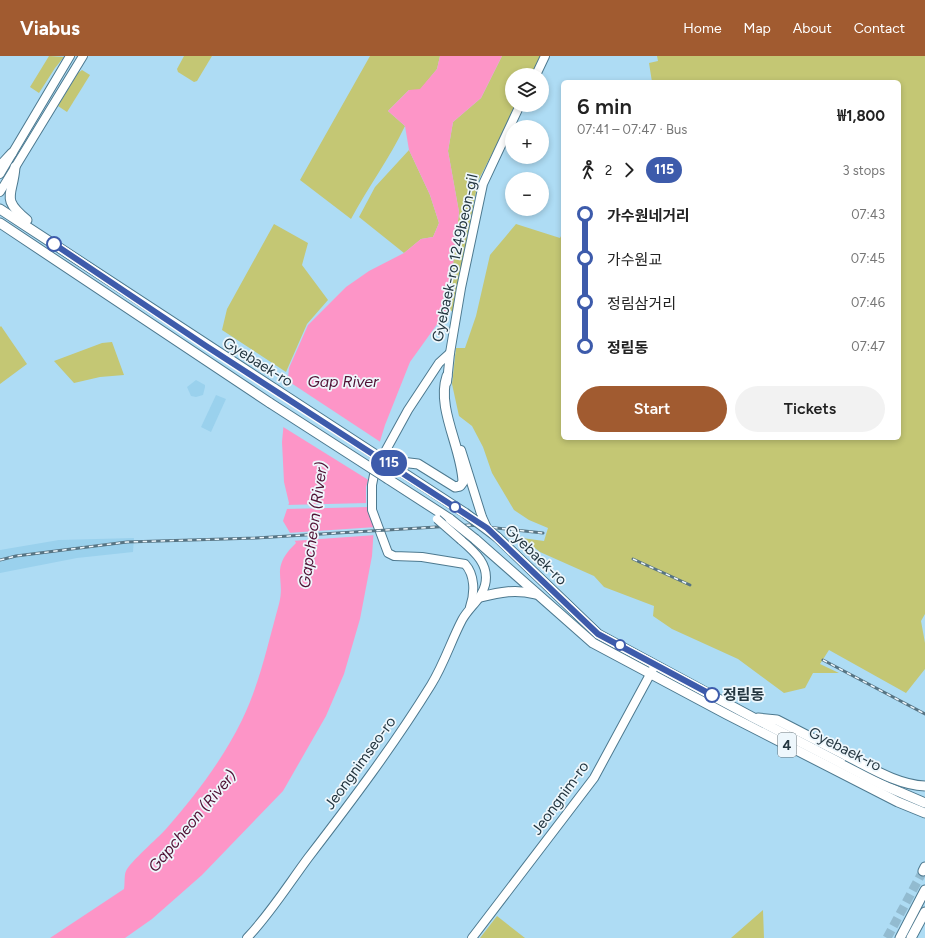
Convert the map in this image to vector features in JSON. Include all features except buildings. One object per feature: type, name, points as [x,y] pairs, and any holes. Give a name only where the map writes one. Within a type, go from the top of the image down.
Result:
[{"type":"main road","points":[[0,174],[70,56]]},
{"type":"main road","points":[[0,192],[83,56]]},
{"type":"main road","points":[[539,68],[545,56]]},
{"type":"main road","name":"Gyebaek-ro 1249beon-gil","points":[[487,528],[482,517],[449,408],[447,376],[450,352],[482,184],[516,112]]},
{"type":"main road","points":[[0,166],[12,153]]},
{"type":"main road","points":[[15,167],[14,177],[8,194],[8,201],[15,211],[29,222],[42,236]]},
{"type":"main road","name":"Gyebaek-ro","points":[[0,210],[42,236],[206,346],[384,460],[394,463],[487,528],[598,634],[752,717],[881,784],[925,803]]},
{"type":"main road","name":"Gyebaek-ro","points":[[0,223],[270,403],[450,518],[504,563],[537,595],[593,643],[824,764],[921,811],[925,819]]},
{"type":"main road","points":[[450,352],[439,364],[408,410],[375,470],[371,502],[373,516],[388,553],[394,556],[422,557],[465,564],[472,579],[472,601],[470,607]]},
{"type":"main road","points":[[394,463],[418,464],[455,487],[460,486],[463,482],[461,458],[446,405],[444,386],[447,376]]},
{"type":"main road","points":[[432,506],[436,519],[473,550],[484,565],[486,584],[481,597]]},
{"type":"main road","points":[[481,597],[508,591],[524,591],[537,595]]},
{"type":"main road","name":"Jeongnimseo-ro","points":[[247,938],[329,832],[413,714],[443,665],[462,620],[470,607],[481,597]]},
{"type":"main road","name":"Jeongnim-ro","points":[[472,938],[594,778],[656,664]]},
{"type":"main road","points":[[752,717],[777,720],[892,778],[914,786],[925,786]]},
{"type":"main road","points":[[881,784],[887,779],[891,772],[898,792]]},
{"type":"main road","points":[[900,938],[925,890]]},
{"type":"main road","points":[[911,938],[925,912]]},
{"type":"shaded area","points":[[196,380],[205,385],[205,387],[203,395],[196,397],[191,396],[187,387]]},
{"type":"shaded area","points":[[216,395],[226,399],[211,432],[201,427]]},
{"type":"shaded area","points":[[134,538],[133,552],[77,558],[0,573],[0,550],[59,540]]},
{"type":"green space","points":[[49,56],[64,57],[39,93],[30,87]]},
{"type":"green space","points":[[184,56],[212,56],[197,81],[194,82],[178,72],[177,69]]},
{"type":"green space","points":[[370,56],[440,56],[437,69],[420,90],[409,90],[388,111],[405,126],[393,150],[364,195],[351,219],[300,180]]},
{"type":"green space","points":[[502,56],[541,56],[535,68],[505,68],[505,112],[513,112],[509,120],[505,120],[505,128],[478,181],[453,312],[448,309],[459,212],[448,151],[453,122],[481,98]]},
{"type":"green space","points":[[657,56],[925,56],[925,614],[921,621],[925,643],[925,669],[906,693],[829,650],[820,664],[839,673],[813,673],[805,688],[784,693],[738,659],[672,629],[653,616],[654,606],[604,587],[594,576],[540,552],[522,538],[544,541],[548,528],[529,520],[514,510],[492,473],[483,447],[472,426],[459,416],[452,384],[456,348],[465,348],[476,316],[490,255],[516,224],[560,238],[561,236],[561,440],[901,440],[901,80],[652,80],[649,63],[658,61]]},
{"type":"green space","points":[[82,70],[90,75],[67,112],[58,106],[78,73]]},
{"type":"green space","points":[[409,150],[430,195],[439,223],[433,237],[421,239],[404,253],[359,217],[375,187]]},
{"type":"green space","points":[[274,224],[308,243],[302,265],[328,300],[307,324],[286,372],[222,330],[227,309]]},
{"type":"green space","points":[[1,326],[27,364],[0,384],[0,327]]},
{"type":"green space","points":[[112,342],[124,375],[100,377],[74,383],[54,361],[102,343]]},
{"type":"green space","points":[[763,910],[764,938],[731,938]]},
{"type":"green space","points":[[497,916],[525,938],[480,938]]},
{"type":"water","points":[[440,56],[502,56],[481,98],[453,122],[448,151],[459,212],[448,309],[410,362],[385,425],[366,487],[366,503],[374,526],[372,556],[360,619],[344,674],[326,716],[283,791],[202,875],[152,919],[125,938],[50,938],[124,889],[125,873],[129,867],[138,856],[166,829],[198,790],[226,749],[242,720],[254,692],[279,604],[281,595],[280,573],[283,560],[296,543],[283,521],[289,503],[284,482],[282,442],[289,368],[308,325],[346,287],[369,271],[404,253],[421,239],[433,237],[439,223],[430,195],[409,150],[405,126],[388,111],[409,90],[420,89],[437,69]]},
{"type":"pier","points":[[285,379],[382,443],[370,481],[280,425]]},
{"type":"pier","points":[[368,503],[369,507],[285,509],[286,505]]},
{"type":"pier","points":[[376,527],[376,535],[292,541],[287,533]]},
{"type":"tunnel","points":[[887,938],[923,871]]},
{"type":"railway","points":[[0,560],[16,556],[127,542],[256,538],[469,525],[543,533]]},
{"type":"railway","points":[[633,559],[690,585]]},
{"type":"railway","points":[[823,660],[925,714]]},
{"type":"bus line","name":"115","points":[[54,244],[206,346],[275,389],[487,528],[598,634],[712,695]]},
{"type":"place","name":"정림동","points":[[712,695]]},
{"type":"water label","name":"Gap River","points":[[343,381]]},
{"type":"water label","name":"Gapcheon (River)","points":[[313,525]]},
{"type":"water label","name":"Gapcheon (River)","points":[[192,821]]}]
